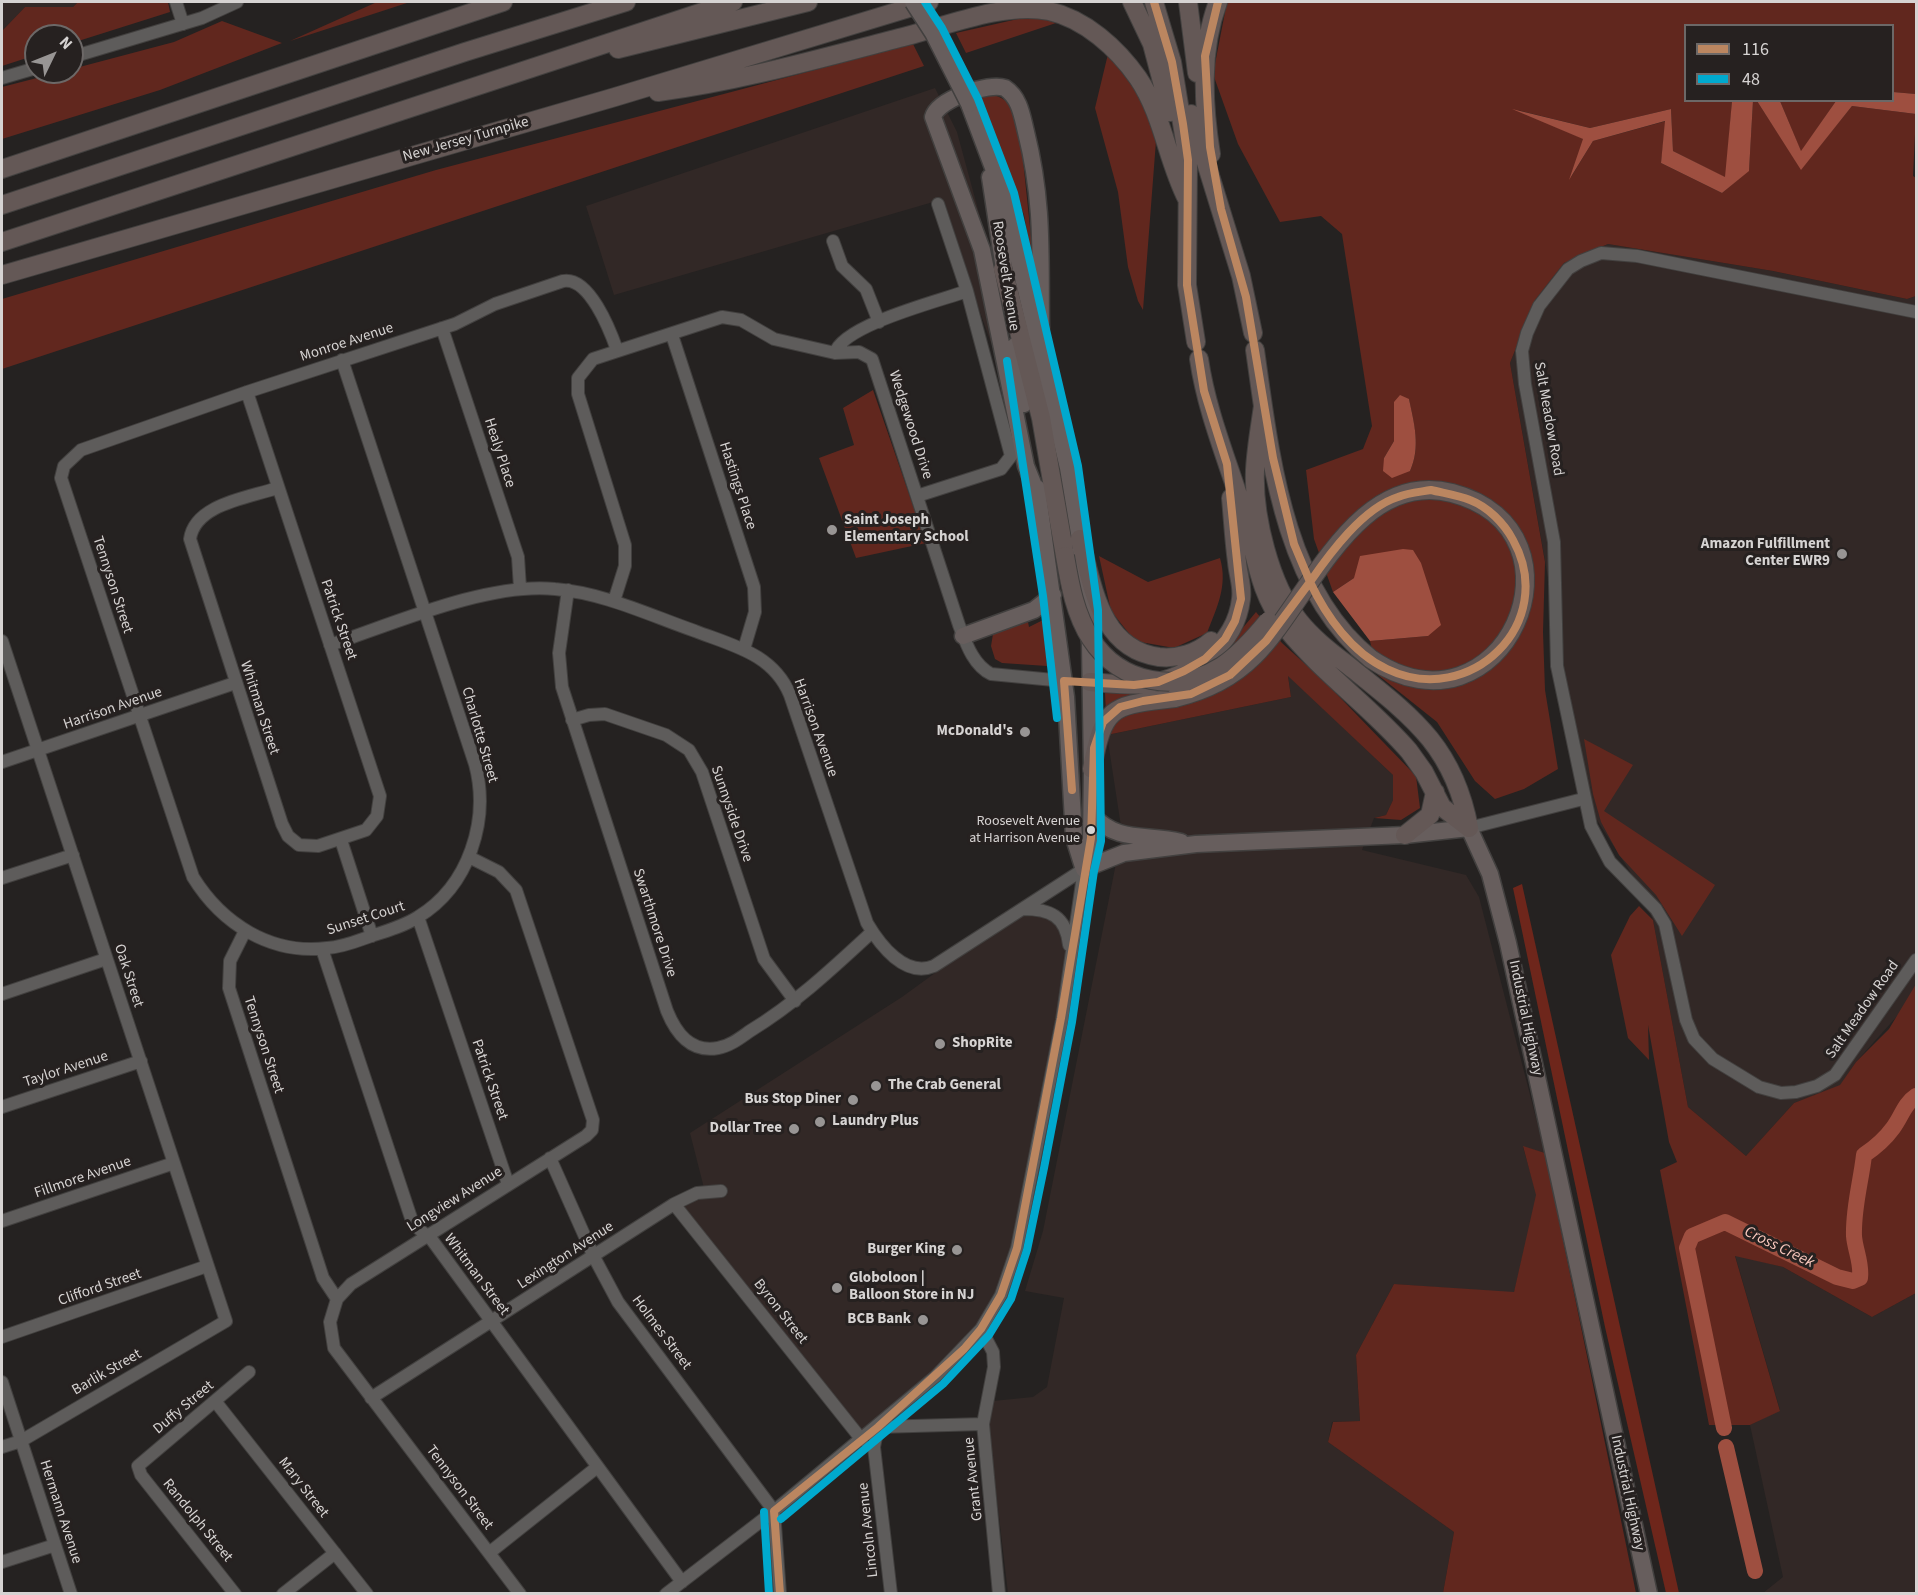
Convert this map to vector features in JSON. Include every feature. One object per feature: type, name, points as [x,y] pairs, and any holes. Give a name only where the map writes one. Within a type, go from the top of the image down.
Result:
[{"type":"highway","points":[[2,169],[503,2]]},
{"type":"highway","points":[[2,205],[465,52],[626,2]]},
{"type":"highway","points":[[2,242],[733,2]]},
{"type":"highway","points":[[574,53],[615,50],[808,2]]},
{"type":"highway","name":"New Jersey Turnpike","points":[[2,275],[615,97],[929,2]]},
{"type":"highway","points":[[1132,2],[1148,33],[1182,60]]},
{"type":"highway","points":[[1154,2],[1207,119],[1221,209]]},
{"type":"highway","points":[[1004,269],[1041,418],[1076,608],[1097,647],[1114,664],[1132,674],[1150,680],[1170,682],[1199,677],[1233,658],[1332,550],[1356,524],[1382,504],[1411,493],[1431,491],[1453,494],[1485,507],[1508,531],[1520,552],[1525,576],[1522,609],[1509,638],[1489,659],[1463,674],[1432,679],[1403,676],[1371,659],[1330,618],[1306,575],[1290,531],[1263,406],[1254,342],[1241,276],[1193,122],[1182,60],[1162,2]]},
{"type":"highway","points":[[1188,2],[1182,60],[1188,160],[1187,285],[1211,417],[1246,520],[1257,573],[1278,616],[1301,644],[1399,740],[1418,763],[1442,807],[1469,828]]},
{"type":"highway","points":[[1182,60],[1218,2]]},
{"type":"highway","points":[[615,97],[695,86],[819,59],[998,12],[1032,9],[1049,11],[1084,25],[1113,49],[1138,78],[1156,112],[1175,176],[1187,200]]},
{"type":"highway","points":[[1263,406],[1256,484],[1266,552],[1282,595],[1298,620],[1319,642],[1404,711],[1427,734],[1463,795],[1469,828]]},
{"type":"highway","points":[[1090,682],[1134,685],[1158,682],[1196,665],[1213,653],[1225,639],[1239,611],[1242,589],[1237,565],[1227,464]]},
{"type":"highway","points":[[1080,539],[1097,600],[1112,630],[1135,650],[1155,656],[1174,657],[1192,652],[1216,636],[1227,621],[1235,600],[1237,565]]},
{"type":"highway","points":[[1092,768],[1099,730],[1112,712],[1134,703],[1175,698],[1202,690],[1223,680],[1253,657],[1332,550]]},
{"type":"highway","points":[[1406,835],[1430,815],[1435,792]]},
{"type":"main road","name":"Roosevelt Avenue","points":[[913,2],[938,41],[969,104],[1004,196],[1042,356],[1080,539],[1088,611],[1092,768],[1091,840],[1084,869]]},
{"type":"main road","points":[[1039,498],[1026,466],[982,250],[963,192],[934,122],[936,109],[944,103],[990,87],[1005,88],[1016,98],[1033,163],[1042,234],[1042,356]]},
{"type":"main road","name":"Roosevelt Avenue","points":[[985,147],[1053,595],[1064,681],[1074,838],[1084,869]]},
{"type":"main road","points":[[963,636],[1034,610],[1053,595]]},
{"type":"main road","points":[[1064,681],[1090,682]]},
{"type":"main road","points":[[1092,815],[1104,828],[1120,835],[1159,836],[1190,844]]},
{"type":"main road","points":[[1084,869],[1124,853],[1190,844],[1406,835],[1469,828]]},
{"type":"main road","name":"Industrial Highway","points":[[1469,828],[1490,874],[1508,943],[1649,1593]]},
{"type":"street","points":[[176,2],[183,24]]},
{"type":"street","points":[[84,53],[183,24],[237,2]]},
{"type":"street","points":[[2,78],[24,72]]},
{"type":"street","points":[[917,496],[1001,469],[1011,456],[967,291],[938,204]]},
{"type":"street","points":[[833,241],[842,266],[866,289],[879,322]]},
{"type":"street","name":"Salt Meadow Road","points":[[1917,312],[1610,252],[1588,257],[1574,265],[1548,292],[1527,333],[1522,367],[1554,542],[1557,666],[1583,799],[1591,826],[1610,862],[1656,909],[1665,924],[1686,1020],[1694,1039],[1713,1059],[1759,1087],[1781,1093],[1796,1092],[1817,1086],[1835,1075],[1917,960]]},
{"type":"street","name":"Monroe Avenue","points":[[61,476],[64,466],[81,450],[247,392],[442,328],[472,317],[503,301],[571,281],[581,285],[597,307],[617,350]]},
{"type":"street","points":[[835,353],[844,340],[879,322],[967,291]]},
{"type":"street","name":"Wedgewood Drive","points":[[614,601],[625,566],[624,537],[581,406],[577,383],[589,362],[617,350],[722,317],[734,317],[774,339],[835,353],[860,352],[872,359],[963,636],[976,662],[991,674],[1064,681]]},
{"type":"street","name":"Healy Place","points":[[442,328],[518,557],[520,588]]},
{"type":"street","name":"Hastings Place","points":[[672,334],[754,587],[755,612],[744,649]]},
{"type":"street","name":"Charlotte Street","points":[[342,360],[480,785],[479,820],[469,857]]},
{"type":"street","name":"Patrick Street","points":[[247,392],[380,802],[377,816],[370,826],[340,840]]},
{"type":"street","name":"Tennyson Street","points":[[61,476],[194,877],[213,904],[245,931],[230,961],[229,988],[323,1278],[337,1299],[330,1322],[334,1348],[520,1593]]},
{"type":"street","name":"Whitman Street","points":[[277,488],[208,512],[198,520],[191,534],[193,552],[285,832],[295,842],[307,847],[340,840]]},
{"type":"street","name":"Harrison Avenue","points":[[330,645],[470,599],[520,588],[568,590],[614,601],[744,649],[769,663],[786,685],[862,912],[872,932],[906,966],[926,969],[1084,869]]},
{"type":"street","name":"Swarthmore Drive","points":[[568,590],[558,664],[562,687],[667,1011],[678,1033],[685,1040],[702,1048],[723,1047],[795,1001],[872,932]]},
{"type":"street","name":"Oak Street","points":[[2,646],[39,750],[225,1321]]},
{"type":"street","name":"Harrison Avenue","points":[[2,762],[235,683]]},
{"type":"street","name":"Sunnyside Drive","points":[[572,720],[589,715],[605,714],[672,737],[693,755],[702,772],[764,959],[795,1001]]},
{"type":"street","points":[[1469,828],[1583,799]]},
{"type":"street","points":[[340,840],[372,936]]},
{"type":"street","points":[[2,878],[73,855]]},
{"type":"street","name":"Sunset Court","points":[[245,931],[285,946],[322,949],[372,936],[418,917],[446,893],[469,857]]},
{"type":"street","name":"Longview Avenue","points":[[337,1299],[351,1284],[592,1130],[593,1120],[516,890],[499,872],[469,857]]},
{"type":"street","name":"Roosevelt Avenue","points":[[667,1593],[774,1511],[878,1427],[935,1377],[981,1329],[1001,1295],[1017,1248],[1071,963],[1084,869]]},
{"type":"street","points":[[1023,909],[1042,909],[1055,913],[1063,922],[1067,932],[1071,963]]},
{"type":"street","name":"Patrick Street","points":[[418,917],[508,1184]]},
{"type":"street","name":"Whitman Street","points":[[322,949],[410,1218],[416,1228],[432,1240],[596,1468],[682,1582]]},
{"type":"street","points":[[2,994],[106,959]]},
{"type":"street","name":"Taylor Avenue","points":[[2,1107],[141,1061]]},
{"type":"street","name":"Holmes Street","points":[[550,1158],[594,1257],[618,1302],[774,1511]]},
{"type":"street","name":"Fillmore Avenue","points":[[2,1221],[174,1163]]},
{"type":"street","name":"Lexington Avenue","points":[[371,1398],[674,1204],[697,1193],[721,1191]]},
{"type":"street","name":"Byron Street","points":[[674,1204],[862,1440]]},
{"type":"street","name":"Clifford Street","points":[[2,1337],[207,1266]]},
{"type":"street","name":"Barlik Street","points":[[2,1447],[21,1441],[225,1321]]},
{"type":"street","name":"Grant Avenue","points":[[981,1329],[993,1352],[994,1367],[983,1424],[999,1593]]},
{"type":"street","name":"Duffy Street","points":[[138,1466],[249,1372]]},
{"type":"street","name":"Hermann Avenue","points":[[2,1382],[70,1593]]},
{"type":"street","name":"Mary Street","points":[[215,1401],[367,1593]]},
{"type":"street","points":[[878,1427],[983,1424]]},
{"type":"street","name":"Lincoln Avenue","points":[[878,1427],[874,1447],[891,1593]]},
{"type":"street","name":"Randolph Street","points":[[138,1466],[141,1475],[235,1593]]},
{"type":"street","points":[[489,1553],[596,1468]]},
{"type":"street","points":[[774,1511],[780,1593]]},
{"type":"street","points":[[2,1562],[55,1545]]},
{"type":"street","points":[[283,1593],[335,1553]]},
{"type":"shaded area","points":[[2,2],[78,2],[73,7],[25,7],[2,31]]},
{"type":"shaded area","points":[[78,2],[168,2],[170,12],[84,39],[84,24],[24,24],[24,59],[2,66],[2,31],[25,7],[73,7]]},
{"type":"shaded area","points":[[377,2],[410,2],[290,41]]},
{"type":"shaded area","points":[[1227,2],[1916,2],[1916,94],[1894,92],[1894,24],[1684,24],[1684,102],[1732,102],[1726,178],[1673,151],[1671,109],[1590,128],[1517,110],[1584,139],[1571,177],[1593,141],[1666,121],[1661,163],[1722,193],[1749,170],[1753,102],[1758,102],[1801,169],[1852,106],[1916,114],[1913,176],[1916,178],[1916,296],[1907,299],[1773,271],[1608,244],[1564,263],[1535,300],[1510,363],[1545,562],[1543,632],[1545,690],[1558,769],[1524,789],[1495,799],[1475,781],[1437,722],[1378,675],[1370,641],[1428,636],[1354,578],[1333,592],[1314,539],[1306,470],[1363,449],[1372,426],[1342,234],[1321,216],[1280,222],[1238,144],[1213,74]],"holes":[[[1409,399],[1416,444],[1410,471],[1384,458],[1394,441]]]},
{"type":"shaded area","points":[[1031,16],[1059,22],[966,53],[956,33]]},
{"type":"shaded area","points":[[222,21],[282,43],[160,90],[2,139],[2,87],[24,81],[24,84],[84,84],[84,66],[174,42]]},
{"type":"shaded area","points":[[913,44],[924,66],[2,369],[2,299],[436,170]]},
{"type":"shaded area","points":[[1108,54],[1141,98],[1156,141],[1143,310],[1128,267],[1118,192],[1095,108]]},
{"type":"shaded area","points":[[935,88],[957,132],[982,224],[1006,371],[1001,371],[940,200],[614,295],[586,206]]},
{"type":"shaded area","points":[[1894,92],[1916,94],[1916,114],[1852,106],[1801,170],[1758,102],[1780,102],[1801,151],[1835,102],[1894,102]]},
{"type":"shaded area","points":[[990,94],[1008,103],[1019,121],[1035,276],[1024,215],[980,97]]},
{"type":"shaded area","points":[[1732,102],[1753,102],[1749,171],[1722,193],[1661,163],[1665,121],[1593,141],[1569,180],[1583,139],[1512,109],[1590,128],[1671,109],[1673,151],[1725,177]]},
{"type":"shaded area","points":[[1780,102],[1835,102],[1801,152]]},
{"type":"shaded area","points":[[1608,244],[1773,271],[1907,299],[1916,296],[1916,988],[1907,1005],[1856,1062],[1840,1086],[1794,1103],[1746,1156],[1688,1107],[1653,920],[1631,873],[1595,817],[1582,770],[1510,363],[1535,300],[1564,263]]},
{"type":"shaded area","points":[[873,390],[926,543],[856,558],[819,458],[854,445],[843,408]]},
{"type":"shaded area","points":[[1400,395],[1409,399],[1416,444],[1410,471],[1392,478],[1383,471],[1384,458],[1394,441],[1394,402]]},
{"type":"shaded area","points":[[1403,549],[1413,550],[1421,563],[1441,625],[1428,636],[1370,641],[1333,592],[1354,578],[1360,556]]},
{"type":"shaded area","points":[[1099,556],[1148,582],[1220,558],[1222,587],[1207,633],[1174,648],[1135,641],[1111,611]]},
{"type":"shaded area","points":[[1256,612],[1282,643],[1325,682],[1416,776],[1420,808],[1401,820],[1374,818],[1386,815],[1393,800],[1393,775],[1288,676],[1291,697],[1107,735],[1105,693],[1134,693],[1212,665]]},
{"type":"shaded area","points":[[1043,620],[1047,666],[1002,663],[995,659],[991,646],[993,634],[1028,622],[1029,627]]},
{"type":"shaded area","points":[[1288,675],[1393,775],[1393,800],[1386,815],[1374,818],[1362,850],[1466,875],[1479,897],[1545,1153],[1523,1147],[1537,1195],[1514,1293],[1394,1284],[1356,1355],[1360,1421],[1332,1422],[1328,1442],[1454,1532],[1443,1593],[1008,1593],[988,1423],[993,1401],[1033,1397],[1047,1387],[1064,1298],[1025,1291],[1043,1231],[1122,833],[1107,735],[1291,697]]},
{"type":"shaded area","points":[[1584,739],[1633,765],[1604,811],[1715,885],[1682,936],[1656,895],[1619,855],[1601,822],[1593,794]]},
{"type":"shaded area","points":[[1522,884],[1679,1593],[1666,1593],[1605,1327],[1513,888]]},
{"type":"shaded area","points":[[1639,906],[1653,920],[1688,1107],[1746,1156],[1794,1103],[1840,1085],[1856,1062],[1889,1029],[1916,984],[1916,1293],[1872,1317],[1783,1267],[1735,1256],[1780,1411],[1750,1425],[1709,1425],[1660,1170],[1677,1162],[1669,1142],[1648,1025],[1649,1060],[1628,1038],[1611,955],[1630,916]]},
{"type":"shaded area","points":[[1023,909],[1055,913],[1071,963],[1017,1248],[981,1329],[862,1440],[674,1204],[705,1192],[690,1133],[902,997]]},
{"type":"shaded area","points":[[1523,1146],[1545,1153],[1636,1593],[1443,1593],[1454,1532],[1328,1442],[1333,1422],[1360,1421],[1356,1355],[1394,1284],[1514,1292],[1536,1195]]},
{"type":"shaded area","points":[[1735,1255],[1783,1267],[1872,1317],[1916,1293],[1916,1593],[1763,1593],[1783,1577],[1750,1425],[1780,1410]]},
{"type":"waterway","name":"Cross Creek","points":[[1724,1428],[1687,1248],[1692,1236],[1725,1222],[1837,1277],[1853,1281],[1860,1278],[1854,1226],[1864,1155],[1887,1136],[1906,1106],[1916,1096]]},
{"type":"waterway","name":"Cross Creek","points":[[1726,1447],[1755,1571]]},
{"type":"transit line","name":"48","points":[[781,1519],[943,1384],[989,1335],[1011,1299],[1027,1250],[1044,1168],[1072,1022],[1094,871],[1101,841],[1098,610],[1078,466],[1014,193],[978,99],[942,28],[925,2]]},
{"type":"transit line","name":"116","points":[[1072,790],[1064,681],[1134,685],[1158,682],[1184,671],[1205,659],[1225,639],[1235,621],[1241,599],[1227,464],[1204,391],[1187,285],[1188,160],[1183,124],[1172,62],[1154,2]]},
{"type":"transit line","name":"116","points":[[1218,2],[1205,56],[1210,147],[1221,209],[1246,297],[1273,458],[1294,544],[1310,582]]},
{"type":"transit line","name":"48","points":[[1007,361],[1043,596],[1057,718]]},
{"type":"transit line","name":"116","points":[[1431,490],[1477,503],[1500,522],[1513,540],[1524,571],[1524,601],[1515,628],[1498,651],[1475,668],[1448,677],[1418,678],[1387,669],[1362,653],[1332,620],[1310,582],[1337,545],[1372,511],[1402,496],[1431,490]]},
{"type":"transit line","name":"116","points":[[780,1594],[774,1511],[878,1427],[964,1349],[981,1329],[1001,1295],[1017,1248],[1061,1018],[1091,838],[1094,748],[1103,722],[1120,707],[1191,694],[1230,675],[1266,641],[1310,582]]},
{"type":"transit line","name":"48","points":[[764,1512],[769,1594]]},
{"type":"place","name":"Saint Joseph Elementary School","points":[[832,530]]},
{"type":"place","name":"Amazon Fulfillment Center EWR9","points":[[1842,554]]},
{"type":"place","name":"McDonald's","points":[[1025,732]]},
{"type":"place","name":"Roosevelt Avenue at Harrison Avenue","points":[[1091,830]]},
{"type":"place","name":"ShopRite","points":[[940,1044]]},
{"type":"place","name":"The Crab General","points":[[876,1086]]},
{"type":"place","name":"Bus Stop Diner","points":[[853,1100]]},
{"type":"place","name":"Laundry Plus","points":[[820,1122]]},
{"type":"place","name":"Dollar Tree","points":[[794,1129]]},
{"type":"place","name":"Burger King","points":[[957,1250]]},
{"type":"place","name":"Globoloon | Balloon Store in NJ","points":[[837,1288]]},
{"type":"place","name":"BCB Bank","points":[[923,1320]]}]
